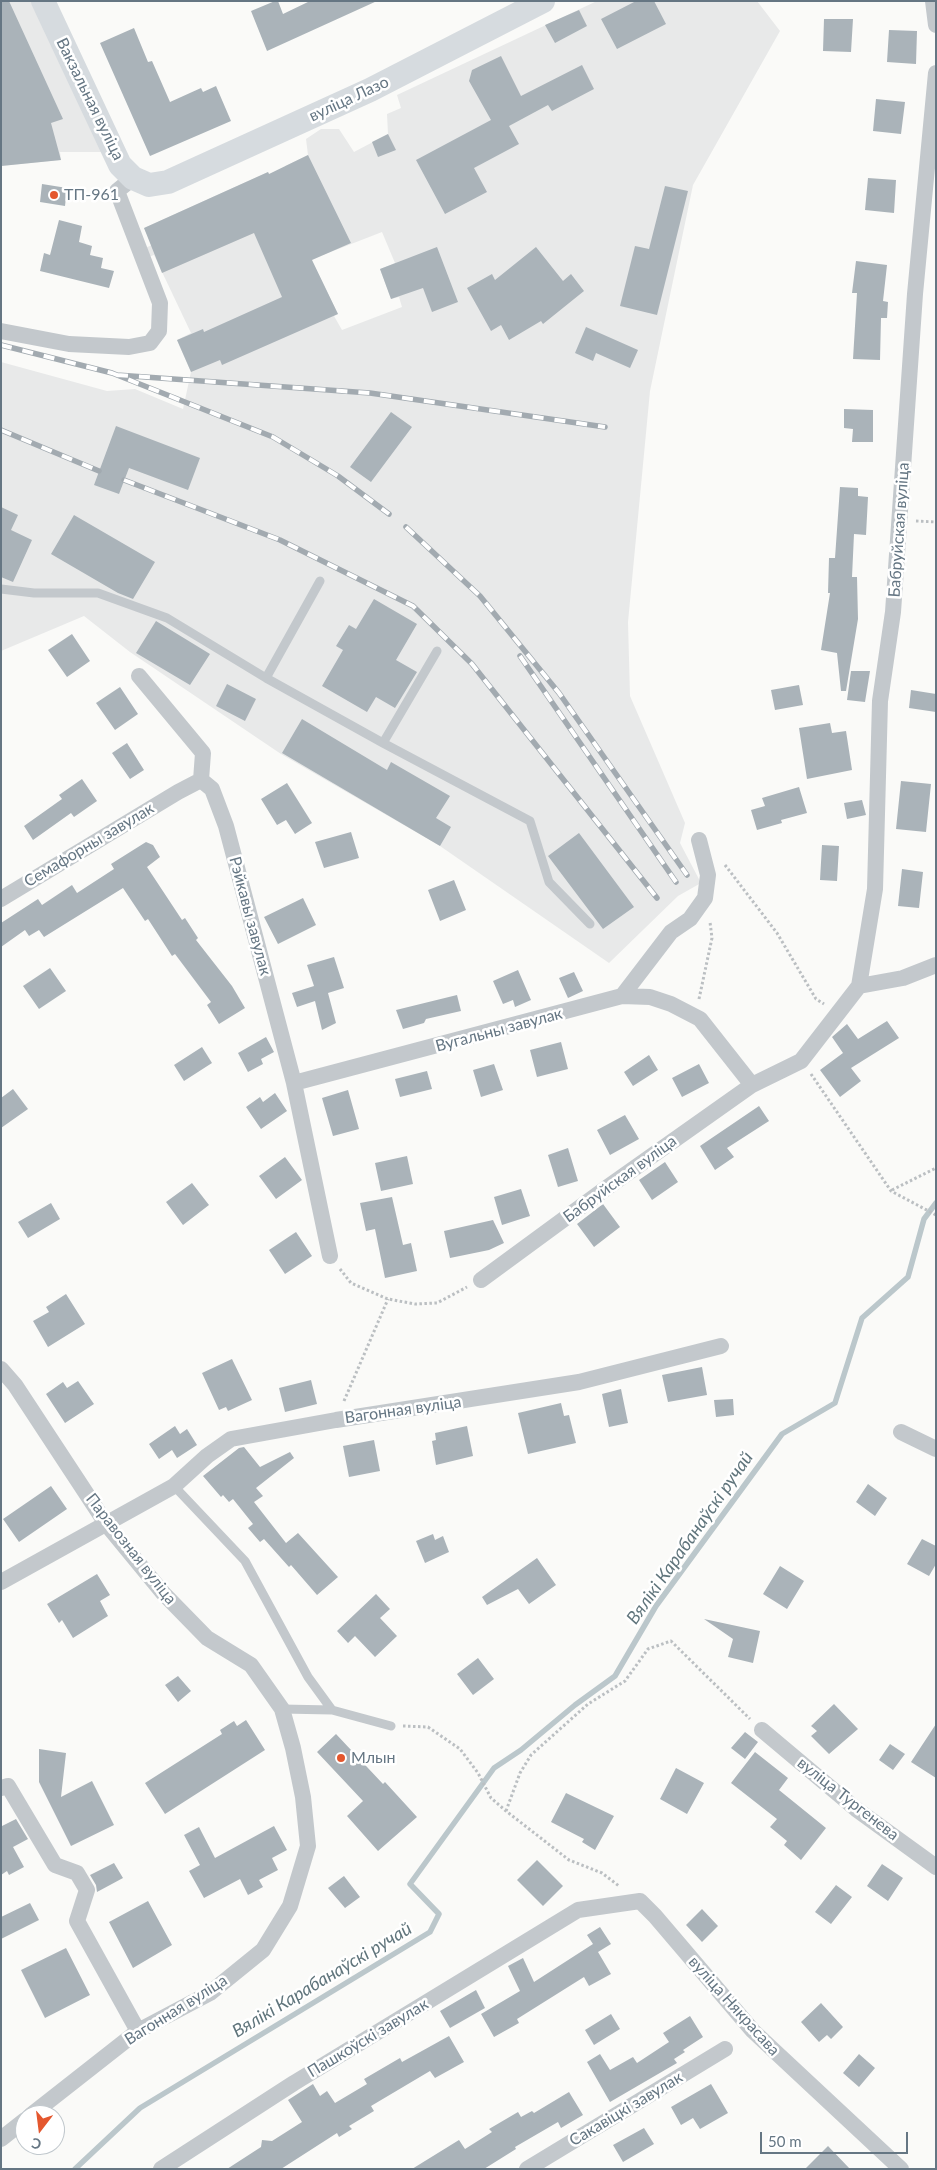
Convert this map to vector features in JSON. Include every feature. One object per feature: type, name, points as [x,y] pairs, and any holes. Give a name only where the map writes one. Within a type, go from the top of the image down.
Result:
[{"type":"main road","name":"Вакзальная вуліца","points":[[43,1],[120,164],[141,181]]},
{"type":"main road","name":"вуліца Лазо","points":[[141,181],[168,182],[370,90],[543,1]]},
{"type":"street","points":[[933,1],[936,26]]},
{"type":"street","name":"Бабруйская вуліца","points":[[481,1280],[752,1085],[801,1061],[859,986],[875,889],[880,701],[893,612],[915,294],[936,73]]},
{"type":"street","points":[[1,331],[69,344],[129,347],[150,343],[159,331],[160,303],[116,192],[141,181]]},
{"type":"street","points":[[139,676],[203,753],[201,780]]},
{"type":"street","name":"Семафорны завулак","points":[[1,899],[201,780]]},
{"type":"street","name":"Рэйкавы завулак","points":[[201,780],[212,789],[226,826],[294,1083]]},
{"type":"street","points":[[622,996],[671,932],[690,919],[706,898],[708,875],[701,847]]},
{"type":"street","points":[[859,986],[903,978],[936,965]]},
{"type":"street","name":"Вугальны завулак","points":[[294,1083],[622,996],[650,997],[671,1004],[700,1019]]},
{"type":"street","points":[[700,1019],[752,1085]]},
{"type":"street","points":[[294,1083],[330,1256]]},
{"type":"street","name":"Вагонная вуліца","points":[[1,1582],[107,1525],[174,1486],[208,1456],[231,1439],[336,1420],[579,1382],[721,1346]]},
{"type":"street","name":"Паравозная вуліца","points":[[1,1369],[15,1386],[107,1525],[163,1594],[207,1638],[251,1665],[282,1709]]},
{"type":"street","points":[[901,1432],[936,1449]]},
{"type":"street","name":"Вагонная вуліца","points":[[44,2105],[138,2031],[210,1992],[263,1950],[290,1906],[308,1846],[303,1797],[293,1748],[282,1709]]},
{"type":"street","name":"вуліца Тургенева","points":[[762,1730],[856,1808],[936,1866]]},
{"type":"street","points":[[1,1788],[8,1786],[55,1865],[77,1873],[87,1890],[77,1921],[138,2031]]},
{"type":"street","name":"вуліца Някрасава","points":[[578,1910],[640,1902],[655,1916],[753,2031],[901,2169]]},
{"type":"street","name":"Пашкоўскі завулак","points":[[161,2169],[294,2084],[578,1910]]},
{"type":"street","name":"Сакавіцкі завулак","points":[[527,2169],[725,2049]]},
{"type":"street","points":[[1,2139],[15,2128]]},
{"type":"lane","points":[[266,678],[320,581]]},
{"type":"lane","points":[[1,589],[34,592],[98,593],[167,618],[266,678],[530,821],[549,882],[590,924]]},
{"type":"lane","points":[[383,743],[437,651]]},
{"type":"lane","points":[[174,1486],[245,1561],[308,1677],[332,1710]]},
{"type":"lane","points":[[282,1709],[332,1710],[391,1726]]},
{"type":"path","points":[[701,847],[725,866],[777,933],[816,999],[836,1014]]},
{"type":"path","points":[[700,1019],[699,996],[712,938],[706,898]]},
{"type":"path","points":[[816,1082],[891,1191],[936,1215]]},
{"type":"path","points":[[891,1191],[936,1168]]},
{"type":"path","points":[[351,1283],[388,1299],[415,1304],[437,1303],[481,1280]]},
{"type":"path","points":[[336,1420],[388,1299]]},
{"type":"path","points":[[506,1811],[520,1773],[531,1755],[588,1704],[625,1680],[648,1649],[671,1641],[762,1730]]},
{"type":"path","points":[[391,1726],[428,1728],[460,1749],[478,1773],[491,1798],[570,1860],[602,1873]]},
{"type":"shaded area","points":[[1,1],[48,1],[107,152],[60,152],[61,160],[1,166]]},
{"type":"shaded area","points":[[597,1],[757,1],[780,31],[693,185],[650,391],[628,622],[630,696],[685,823],[680,843],[701,883],[678,896],[609,963],[440,846],[281,754],[130,652],[84,616],[1,651],[1,362],[107,391],[135,389],[183,409],[191,372],[177,340],[191,333],[154,255],[148,257],[145,248],[152,245],[144,228],[268,172],[338,314],[334,316],[342,330],[402,307],[399,297],[391,299],[380,269],[395,263],[382,232],[323,255],[285,166],[308,155],[306,139],[321,129],[339,129],[354,152],[388,134],[387,114],[401,108],[397,95]]},
{"type":"building","points":[[1,1],[9,1],[63,119],[51,123],[61,160],[1,166]]},
{"type":"building","points":[[278,1],[283,14],[310,1],[377,1],[267,51],[251,11]]},
{"type":"building","points":[[636,1],[654,1],[666,24],[617,49],[601,19]]},
{"type":"building","points":[[579,10],[587,26],[555,43],[545,25]]},
{"type":"building","points":[[824,19],[853,19],[851,52],[823,51]]},
{"type":"building","points":[[134,28],[148,62],[152,61],[170,102],[201,88],[203,92],[216,86],[231,121],[150,156],[100,43]]},
{"type":"building","points":[[889,30],[917,31],[916,64],[887,62]]},
{"type":"building","points":[[501,56],[521,96],[582,65],[594,89],[552,111],[548,105],[509,126],[519,144],[474,168],[487,192],[445,214],[416,160],[491,120],[469,81],[472,70]]},
{"type":"building","points":[[876,99],[905,102],[901,134],[873,131]]},
{"type":"building","points":[[388,134],[396,150],[378,157],[372,142]]},
{"type":"building","points":[[308,155],[351,243],[312,260],[338,314],[222,365],[220,360],[191,372],[177,340],[203,329],[204,332],[282,297],[254,233],[162,273],[144,228]]},
{"type":"building","points":[[868,178],[896,180],[894,213],[865,210]]},
{"type":"building","name":"ТП-961","points":[[42,184],[67,188],[65,206],[40,202]]},
{"type":"building","points":[[665,186],[688,191],[657,315],[620,306],[635,246],[649,249]]},
{"type":"building","points":[[59,220],[82,226],[79,242],[92,246],[90,255],[103,258],[101,268],[114,271],[109,288],[40,271],[44,253],[50,255]]},
{"type":"building","points":[[437,247],[458,302],[432,312],[423,288],[391,299],[380,269]]},
{"type":"building","points":[[536,247],[563,281],[571,274],[584,291],[543,324],[541,321],[509,340],[501,325],[491,331],[467,288],[492,274],[495,280]]},
{"type":"building","points":[[856,261],[887,265],[883,301],[888,302],[887,318],[881,318],[880,360],[853,359],[857,293],[852,293]]},
{"type":"building","points":[[586,327],[638,350],[630,368],[596,353],[593,361],[575,353]]},
{"type":"building","points":[[844,409],[873,410],[873,442],[852,442],[853,429],[844,428]]},
{"type":"building","points":[[391,412],[412,427],[371,482],[350,467]]},
{"type":"building","points":[[116,426],[200,458],[188,490],[129,468],[119,494],[94,485]]},
{"type":"building","points":[[840,487],[858,488],[858,496],[868,497],[866,535],[854,534],[852,577],[857,577],[858,619],[846,691],[841,691],[837,653],[821,650],[830,593],[828,593],[829,558],[835,558]]},
{"type":"building","points":[[1,507],[18,515],[11,530],[32,540],[13,582],[1,577]]},
{"type":"building","points":[[74,515],[155,562],[133,599],[118,593],[51,554]]},
{"type":"building","points":[[374,599],[417,624],[396,660],[417,672],[395,708],[376,697],[367,712],[322,686],[343,650],[336,646],[349,625],[356,629]]},
{"type":"building","points":[[156,621],[210,654],[190,685],[136,653]]},
{"type":"building","points":[[72,634],[90,661],[67,677],[48,650]]},
{"type":"building","points":[[851,671],[870,671],[865,702],[847,700]]},
{"type":"building","points":[[227,684],[256,699],[245,721],[216,706]]},
{"type":"building","points":[[799,685],[803,705],[775,710],[771,690]]},
{"type":"building","points":[[120,687],[138,714],[115,730],[96,703]]},
{"type":"building","points":[[911,690],[936,694],[936,712],[909,708]]},
{"type":"building","points":[[302,719],[387,770],[391,762],[450,796],[436,818],[451,827],[440,846],[282,753]]},
{"type":"building","points":[[830,723],[832,733],[846,731],[852,770],[807,779],[799,728]]},
{"type":"building","points":[[127,743],[144,770],[130,779],[112,753]]},
{"type":"building","points":[[82,779],[97,801],[74,817],[71,813],[33,840],[24,826],[62,799],[59,795]]},
{"type":"building","points":[[901,781],[931,784],[926,832],[896,829]]},
{"type":"building","points":[[287,783],[312,823],[295,834],[286,820],[277,825],[261,799]]},
{"type":"building","points":[[799,787],[807,813],[781,820],[782,823],[757,830],[751,810],[765,806],[762,798]]},
{"type":"building","points":[[862,800],[866,815],[847,819],[844,803]]},
{"type":"building","points":[[351,832],[359,858],[324,868],[315,842]]},
{"type":"building","points":[[579,833],[634,907],[603,929],[548,856]]},
{"type":"building","points":[[146,842],[153,845],[160,857],[147,867],[182,920],[185,918],[198,938],[196,940],[232,986],[245,1008],[219,1024],[207,1005],[211,1002],[175,954],[172,956],[148,919],[145,921],[123,888],[44,937],[39,930],[29,936],[25,930],[1,947],[1,923],[38,899],[42,905],[72,885],[77,893],[114,869],[111,864]]},
{"type":"building","points":[[822,845],[839,846],[837,881],[820,880]]},
{"type":"building","points":[[902,869],[923,872],[919,908],[898,906]]},
{"type":"building","points":[[454,880],[466,910],[440,921],[428,890]]},
{"type":"building","points":[[303,898],[316,925],[278,944],[264,917]]},
{"type":"building","points":[[334,957],[344,988],[328,993],[336,1023],[322,1030],[315,1001],[297,1007],[292,993],[314,986],[307,965]]},
{"type":"building","points":[[50,968],[66,991],[39,1009],[23,986]]},
{"type":"building","points":[[518,970],[531,1000],[515,1007],[513,1000],[503,1004],[493,981]]},
{"type":"building","points":[[574,972],[583,991],[568,998],[559,978]]},
{"type":"building","points":[[457,995],[461,1011],[426,1019],[424,1023],[403,1029],[396,1010]]},
{"type":"building","points":[[887,1021],[899,1038],[851,1068],[861,1081],[840,1097],[820,1070],[843,1053],[832,1037],[847,1024],[858,1039]]},
{"type":"building","points":[[266,1037],[274,1052],[261,1059],[263,1064],[248,1072],[238,1053]]},
{"type":"building","points":[[561,1042],[568,1069],[537,1077],[530,1050]]},
{"type":"building","points":[[202,1047],[212,1063],[184,1081],[174,1065]]},
{"type":"building","points":[[649,1055],[658,1070],[633,1086],[624,1072]]},
{"type":"building","points":[[494,1064],[503,1090],[481,1097],[473,1070]]},
{"type":"building","points":[[699,1064],[709,1083],[682,1097],[672,1078]]},
{"type":"building","points":[[427,1071],[432,1089],[400,1097],[395,1079]]},
{"type":"building","points":[[13,1089],[28,1109],[1,1128],[1,1098]]},
{"type":"building","points":[[348,1090],[359,1129],[333,1136],[322,1098]]},
{"type":"building","points":[[275,1093],[287,1111],[261,1129],[246,1107],[260,1097],[263,1102]]},
{"type":"building","points":[[759,1106],[769,1121],[727,1148],[734,1157],[715,1170],[700,1146]]},
{"type":"building","points":[[625,1115],[639,1139],[610,1155],[597,1130]]},
{"type":"building","points":[[568,1148],[578,1181],[558,1187],[548,1155]]},
{"type":"building","points":[[407,1156],[413,1184],[381,1191],[375,1163]]},
{"type":"building","points":[[285,1157],[302,1180],[276,1199],[259,1176]]},
{"type":"building","points":[[665,1162],[678,1182],[652,1200],[639,1180]]},
{"type":"building","points":[[192,1183],[209,1205],[183,1225],[166,1202]]},
{"type":"building","points":[[521,1189],[530,1216],[502,1225],[494,1197]]},
{"type":"building","points":[[392,1197],[403,1245],[411,1243],[417,1271],[385,1278],[375,1229],[366,1231],[360,1203]]},
{"type":"building","points":[[51,1203],[60,1219],[28,1238],[18,1222]]},
{"type":"building","points":[[603,1204],[620,1227],[594,1247],[577,1224]]},
{"type":"building","points":[[493,1220],[504,1243],[489,1250],[450,1258],[444,1231]]},
{"type":"building","points":[[296,1232],[312,1256],[285,1274],[269,1250]]},
{"type":"building","points":[[66,1294],[85,1324],[48,1347],[33,1321],[49,1312],[46,1307]]},
{"type":"building","points":[[232,1359],[252,1400],[228,1411],[226,1407],[219,1410],[202,1373]]},
{"type":"building","points":[[702,1367],[707,1395],[668,1402],[662,1375]]},
{"type":"building","points":[[311,1380],[317,1404],[285,1412],[279,1388]]},
{"type":"building","points":[[78,1381],[94,1404],[65,1423],[46,1394],[63,1382],[67,1388]]},
{"type":"building","points":[[621,1389],[628,1423],[609,1427],[602,1394]]},
{"type":"building","points":[[733,1399],[734,1415],[716,1417],[714,1400]]},
{"type":"building","points":[[561,1403],[564,1416],[569,1415],[576,1443],[528,1454],[518,1413]]},
{"type":"building","points":[[175,1426],[180,1434],[187,1429],[197,1445],[177,1458],[172,1450],[159,1459],[149,1444]]},
{"type":"building","points":[[467,1426],[473,1456],[436,1465],[432,1441],[436,1440],[435,1433]]},
{"type":"building","points":[[374,1440],[380,1471],[349,1477],[343,1446]]},
{"type":"building","points":[[244,1447],[260,1467],[290,1452],[294,1458],[256,1488],[263,1496],[254,1502],[286,1543],[298,1533],[338,1577],[317,1595],[291,1565],[289,1567],[264,1539],[260,1542],[248,1528],[253,1524],[233,1499],[229,1502],[223,1495],[221,1497],[203,1476],[239,1448]]},
{"type":"building","points":[[868,1484],[887,1498],[875,1516],[856,1502]]},
{"type":"building","points":[[51,1486],[67,1509],[19,1542],[3,1519]]},
{"type":"building","points":[[433,1534],[435,1540],[443,1536],[449,1552],[425,1563],[416,1541]]},
{"type":"building","points":[[922,1539],[936,1546],[936,1564],[929,1576],[907,1564]]},
{"type":"building","points":[[537,1558],[556,1585],[529,1604],[518,1589],[487,1605],[482,1597]]},
{"type":"building","points":[[780,1566],[804,1581],[787,1609],[763,1594]]},
{"type":"building","points":[[97,1574],[110,1595],[100,1601],[108,1616],[73,1638],[62,1620],[59,1623],[47,1604]]},
{"type":"building","points":[[376,1594],[390,1609],[380,1618],[397,1636],[375,1657],[355,1636],[348,1643],[337,1631]]},
{"type":"building","points":[[704,1619],[760,1631],[753,1663],[728,1657],[733,1639]]},
{"type":"building","points":[[478,1658],[494,1679],[473,1695],[457,1674]]},
{"type":"building","points":[[178,1676],[191,1691],[178,1702],[165,1685]]},
{"type":"building","points":[[834,1704],[858,1729],[829,1754],[811,1736],[817,1731],[811,1726]]},
{"type":"building","points":[[246,1720],[265,1750],[165,1814],[145,1783],[222,1734],[220,1730],[234,1721],[237,1726]]},
{"type":"building","points":[[936,1724],[936,1778],[911,1762]]},
{"type":"building","points":[[745,1732],[758,1742],[745,1759],[731,1748]]},
{"type":"building","points":[[336,1734],[383,1784],[385,1782],[417,1817],[378,1851],[347,1816],[363,1801],[317,1752]]},
{"type":"building","points":[[890,1744],[905,1754],[893,1770],[879,1760]]},
{"type":"building","points":[[39,1749],[66,1753],[61,1797],[92,1781],[114,1825],[71,1846],[39,1782]]},
{"type":"building","points":[[755,1752],[788,1778],[779,1790],[826,1828],[801,1860],[784,1845],[787,1841],[770,1827],[777,1819],[731,1783]]},
{"type":"building","points":[[676,1768],[704,1783],[687,1814],[660,1799]]},
{"type":"building","points":[[566,1793],[614,1816],[595,1850],[582,1842],[584,1839],[551,1822]]},
{"type":"building","points":[[16,1819],[28,1839],[13,1847],[24,1867],[9,1875],[7,1871],[1,1875],[1,1825]]},
{"type":"building","points":[[274,1826],[287,1850],[272,1858],[278,1870],[259,1880],[263,1887],[248,1895],[240,1879],[204,1898],[189,1871],[200,1865],[184,1835],[199,1827],[215,1858]]},
{"type":"building","points":[[537,1860],[563,1886],[543,1906],[517,1880]]},
{"type":"building","points":[[114,1863],[123,1878],[97,1892],[96,1885],[90,1875]]},
{"type":"building","points":[[882,1864],[903,1878],[888,1901],[867,1886]]},
{"type":"building","points":[[344,1876],[360,1897],[345,1908],[328,1888]]},
{"type":"building","points":[[836,1885],[852,1897],[831,1924],[815,1912]]},
{"type":"building","points":[[148,1901],[172,1945],[133,1968],[109,1922]]},
{"type":"building","points":[[30,1903],[39,1920],[1,1939],[1,1917]]},
{"type":"building","points":[[702,1909],[718,1926],[702,1942],[686,1925]]},
{"type":"building","points":[[600,1927],[611,1944],[598,1952],[611,1974],[589,1986],[584,1977],[517,2019],[519,2023],[494,2037],[481,2014],[520,1991],[508,1966],[523,1958],[534,1982],[593,1944],[587,1935]]},
{"type":"building","points":[[66,1948],[90,1995],[45,2018],[21,1970]]},
{"type":"building","points":[[476,1990],[485,2008],[450,2028],[440,2011]]},
{"type":"building","points":[[821,2003],[843,2027],[831,2039],[827,2035],[819,2042],[801,2022]]},
{"type":"building","points":[[611,2014],[620,2029],[594,2045],[585,2030]]},
{"type":"building","points":[[690,2016],[703,2037],[683,2050],[685,2052],[674,2059],[677,2063],[610,2102],[587,2062],[600,2054],[610,2070],[633,2057],[637,2063],[669,2042],[663,2033]]},
{"type":"building","points":[[449,2036],[464,2062],[435,2078],[430,2071],[371,2106],[374,2111],[349,2126],[352,2129],[339,2137],[337,2133],[281,2169],[227,2169],[261,2147],[262,2140],[272,2141],[302,2122],[288,2100],[313,2084],[320,2096],[327,2091],[335,2103],[367,2084],[364,2079],[400,2058],[402,2062]]},
{"type":"building","points":[[859,2054],[875,2068],[859,2087],[843,2073]]},
{"type":"building","points":[[711,2084],[728,2113],[700,2129],[693,2118],[681,2125],[671,2107]]},
{"type":"building","points":[[569,2092],[583,2115],[561,2128],[558,2122],[515,2147],[516,2149],[484,2169],[412,2169],[459,2140],[465,2149],[492,2132],[489,2129],[518,2112],[521,2117],[532,2111],[534,2113]]},
{"type":"building","points":[[644,2128],[654,2144],[623,2162],[613,2145]]},
{"type":"building","points":[[828,2146],[850,2169],[805,2169]]},
{"type":"waterway","name":"Вялікі Карабанаўскі ручай","points":[[75,2169],[140,2108],[430,1932],[439,1914],[410,1884],[494,1768],[521,1750],[575,1705],[615,1676],[656,1606],[782,1434],[835,1403],[862,1318],[908,1277],[924,1219],[936,1203]]},
{"type":"railway","points":[[1,345],[112,373],[273,437],[338,476],[389,514]]},
{"type":"railway","points":[[117,375],[370,393],[605,427]]},
{"type":"railway","points":[[1,430],[99,471]]},
{"type":"railway","points":[[124,480],[280,540],[413,606],[472,664],[657,898]]},
{"type":"railway","points":[[406,527],[480,596],[559,693],[687,875]]},
{"type":"railway","points":[[520,656],[676,882]]},
{"type":"place","name":"ТП-961","points":[[54,195]]},
{"type":"place","name":"Млын","points":[[341,1758]]}]
